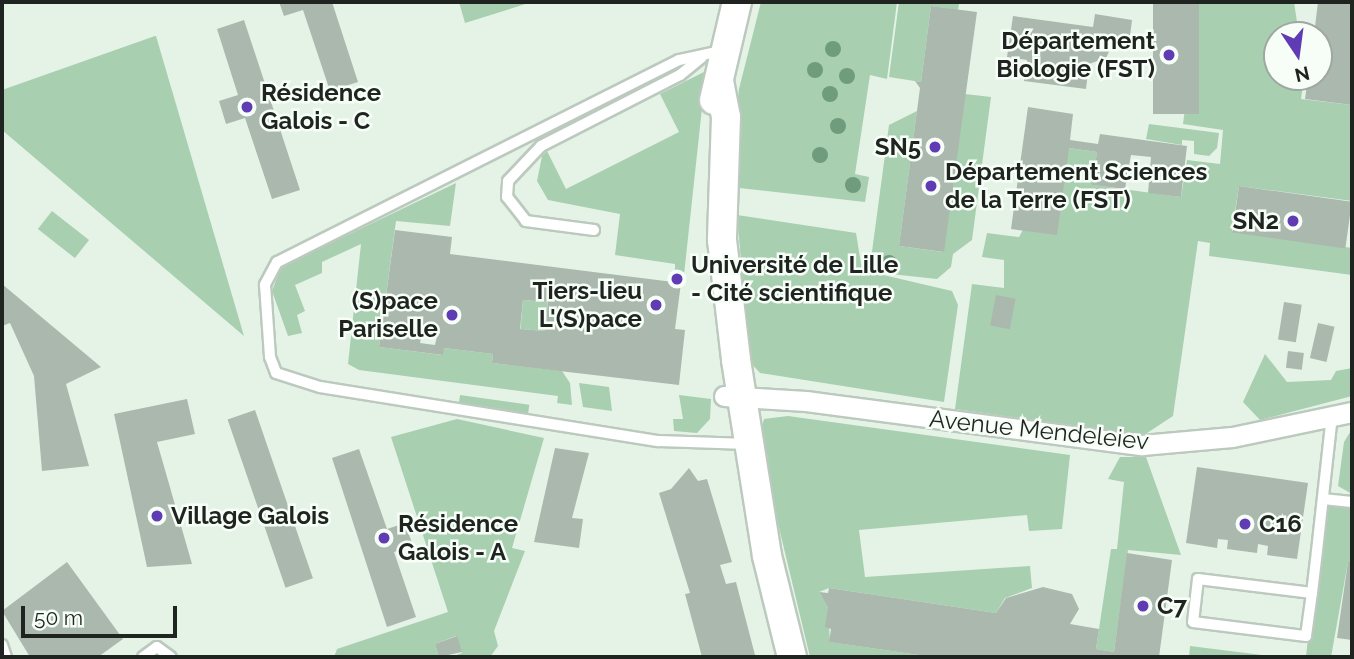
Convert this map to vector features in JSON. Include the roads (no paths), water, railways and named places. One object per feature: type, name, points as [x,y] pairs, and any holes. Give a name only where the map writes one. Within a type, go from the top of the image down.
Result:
[{"type":"street","points":[[737,2],[714,52],[719,81],[706,142],[704,214],[741,445],[792,657]]},
{"type":"street","name":"Avenue Mendeleiev","points":[[732,396],[1142,445],[1231,437],[1352,412]]},
{"type":"lane","points":[[594,230],[526,221],[507,197],[508,181],[541,146],[680,75],[714,52]]},
{"type":"lane","points":[[714,52],[667,66],[277,262],[265,285],[269,345],[276,373],[320,387],[634,438],[741,445]]},
{"type":"lane","points":[[1312,593],[1198,579],[1193,622],[1306,636],[1312,593],[1332,416]]},
{"type":"lane","points":[[1323,499],[1352,502]]},
{"type":"lane","points":[[2,645],[6,657]]},
{"type":"lane","points":[[143,657],[157,647],[171,657]]},
{"type":"place","name":"Département Biologie (FST)","points":[[1169,55]]},
{"type":"place","name":"Résidence Galois - C","points":[[247,107]]},
{"type":"place","name":"SN5","points":[[935,147]]},
{"type":"place","name":"Département Sciences de la Terre (FST)","points":[[931,186]]},
{"type":"place","name":"SN2","points":[[1293,221]]},
{"type":"place","name":"Université de Lille ‐ Cité scientifique","points":[[677,279]]},
{"type":"place","name":"Tiers-lieu L'(S)pace","points":[[656,305]]},
{"type":"place","name":"(S)pace Pariselle","points":[[452,315]]},
{"type":"place","name":"Village Galois","points":[[157,516]]},
{"type":"place","name":"C16","points":[[1245,524]]},
{"type":"place","name":"Résidence Galois - A","points":[[384,538]]},
{"type":"place","name":"C7","points":[[1143,606]]}]
